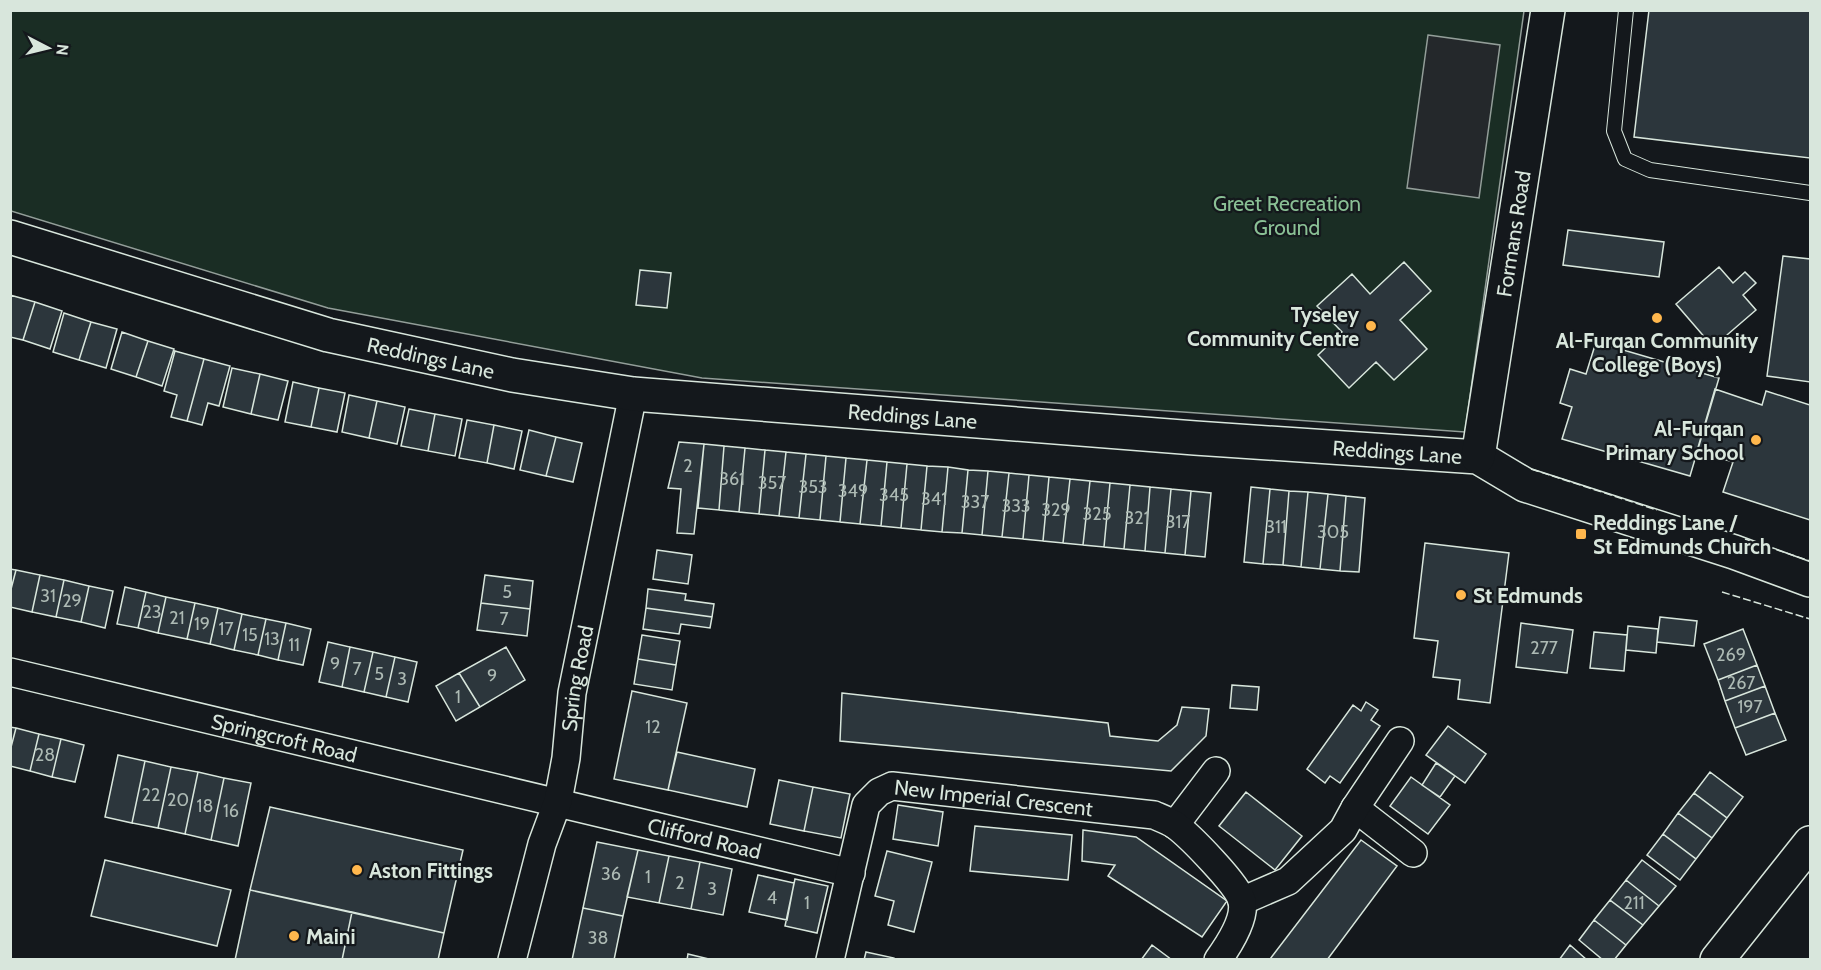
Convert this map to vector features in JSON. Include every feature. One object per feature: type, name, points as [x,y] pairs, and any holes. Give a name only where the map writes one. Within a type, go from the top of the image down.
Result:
[{"type":"street","name":"Formans Road","points":[[1478,457],[1548,10]]},
{"type":"street","name":"Reddings Lane","points":[[10,237],[328,335],[512,375],[633,394],[1195,438],[1478,457],[1525,485],[1734,552],[1810,580]]},
{"type":"street","name":"Spring Road","points":[[512,960],[542,844],[558,801],[566,758],[572,693],[633,394]]},
{"type":"street","name":"Springcroft Road","points":[[10,672],[558,801]]},
{"type":"street","points":[[1218,960],[1239,923],[1242,902],[1288,881],[1343,830],[1400,741]]},
{"type":"street","points":[[1175,825],[1216,771]]},
{"type":"street","name":"New Imperial Crescent","points":[[830,960],[866,805],[879,792],[892,786],[1154,815],[1175,825],[1227,876],[1242,902]]},
{"type":"street","name":"Clifford Road","points":[[558,801],[851,873]]},
{"type":"street","points":[[1355,808],[1413,853]]},
{"type":"street","points":[[1716,960],[1810,843]]},
{"type":"lane","points":[[1626,10],[1614,132],[1624,159],[1650,170],[1810,193]]},
{"type":"green space","name":"Greet Recreation Ground","points":[[10,11],[1524,11],[1465,432],[702,378],[328,308],[11,211]]},
{"type":"shaded area","points":[[1428,35],[1500,45],[1479,198],[1407,188]]},
{"type":"building","points":[[1649,10],[1810,10],[1810,158],[1634,137]]},
{"type":"building","points":[[1568,230],[1664,242],[1659,277],[1563,265]]},
{"type":"building","points":[[1783,256],[1810,259],[1810,382],[1767,376]]},
{"type":"building","name":"Tyseley Community Centre","points":[[1404,262],[1431,291],[1400,320],[1427,349],[1394,380],[1376,362],[1349,388],[1318,355],[1342,332],[1317,306],[1352,274],[1370,294]]},
{"type":"building","points":[[1719,267],[1733,283],[1745,272],[1756,283],[1743,295],[1756,310],[1713,347],[1676,304]]},
{"type":"building","points":[[640,270],[671,273],[667,308],[636,305]]},
{"type":"building","points":[[10,295],[35,302],[23,340],[10,337]]},
{"type":"building","points":[[35,302],[62,311],[50,349],[23,340]]},
{"type":"building","points":[[64,313],[91,322],[79,360],[53,352]]},
{"type":"building","points":[[91,322],[117,329],[106,368],[79,360]]},
{"type":"building","points":[[122,332],[148,341],[136,377],[111,369]]},
{"type":"building","points":[[148,341],[174,349],[162,386],[136,377]]},
{"type":"building","points":[[1596,342],[1719,378],[1690,476],[1562,439],[1572,407],[1560,403],[1570,369],[1586,374]]},
{"type":"building","points":[[175,351],[204,359],[187,421],[171,417],[177,395],[164,391]]},
{"type":"building","points":[[204,359],[230,366],[219,406],[208,403],[202,425],[187,421]]},
{"type":"building","points":[[232,368],[260,374],[251,414],[223,407]]},
{"type":"building","points":[[260,374],[288,381],[278,420],[251,414]]},
{"type":"building","points":[[293,382],[319,388],[311,427],[285,422]]},
{"type":"building","points":[[319,388],[345,393],[337,432],[311,427]]},
{"type":"building","points":[[1715,389],[1762,405],[1766,391],[1810,405],[1810,520],[1723,492],[1733,462],[1697,451]]},
{"type":"building","points":[[349,395],[377,401],[369,438],[342,432]]},
{"type":"building","points":[[377,401],[405,407],[397,444],[369,438]]},
{"type":"building","points":[[409,409],[435,414],[428,451],[401,446]]},
{"type":"building","points":[[435,414],[462,419],[455,456],[428,451]]},
{"type":"building","points":[[467,420],[494,425],[487,463],[459,458]]},
{"type":"building","points":[[494,425],[522,431],[514,469],[487,463]]},
{"type":"building","points":[[529,430],[556,437],[546,476],[520,470]]},
{"type":"building","points":[[556,437],[582,443],[573,482],[546,476]]},
{"type":"building","points":[[679,442],[704,444],[694,534],[677,533],[681,489],[668,488]]},
{"type":"building","points":[[704,444],[724,446],[719,510],[698,508]]},
{"type":"building","points":[[724,446],[745,448],[739,512],[719,510]]},
{"type":"building","points":[[745,448],[765,450],[759,514],[739,512]]},
{"type":"building","points":[[765,450],[786,452],[779,516],[759,514]]},
{"type":"building","points":[[786,452],[806,454],[799,518],[779,516]]},
{"type":"building","points":[[806,454],[826,456],[820,520],[799,518]]},
{"type":"building","points":[[826,456],[846,458],[840,522],[820,520]]},
{"type":"building","points":[[846,458],[867,460],[860,524],[840,522]]},
{"type":"building","points":[[867,460],[887,462],[881,526],[860,524]]},
{"type":"building","points":[[887,462],[907,464],[901,528],[881,526]]},
{"type":"building","points":[[907,464],[927,466],[921,530],[901,528]]},
{"type":"building","points":[[927,466],[948,467],[942,532],[921,530]]},
{"type":"building","points":[[948,467],[968,470],[962,533],[942,532]]},
{"type":"building","points":[[968,470],[988,471],[982,535],[962,533]]},
{"type":"building","points":[[988,471],[1009,473],[1002,537],[982,535]]},
{"type":"building","points":[[1009,473],[1029,475],[1023,539],[1002,537]]},
{"type":"building","points":[[1029,475],[1049,477],[1043,541],[1023,539]]},
{"type":"building","points":[[1049,477],[1070,479],[1063,543],[1043,541]]},
{"type":"building","points":[[1070,479],[1090,481],[1083,545],[1063,543]]},
{"type":"building","points":[[1090,481],[1110,483],[1104,547],[1083,545]]},
{"type":"building","points":[[1110,483],[1130,485],[1124,549],[1104,547]]},
{"type":"building","points":[[1130,485],[1150,487],[1145,551],[1124,549]]},
{"type":"building","points":[[1150,487],[1171,489],[1165,553],[1145,551]]},
{"type":"building","points":[[1251,487],[1270,489],[1263,564],[1244,562]]},
{"type":"building","points":[[1171,489],[1191,491],[1185,555],[1165,553]]},
{"type":"building","points":[[1270,489],[1289,491],[1283,565],[1263,564]]},
{"type":"building","points":[[1191,491],[1211,493],[1205,557],[1185,555]]},
{"type":"building","points":[[1289,491],[1308,492],[1301,567],[1283,565]]},
{"type":"building","points":[[1308,492],[1328,494],[1320,569],[1301,567]]},
{"type":"building","points":[[1328,494],[1346,496],[1340,571],[1320,569]]},
{"type":"building","points":[[1346,496],[1365,498],[1359,572],[1340,571]]},
{"type":"building","name":"St Edmunds","points":[[1425,543],[1509,553],[1490,703],[1458,699],[1460,680],[1433,677],[1438,641],[1414,638]]},
{"type":"building","points":[[657,550],[692,555],[688,584],[653,579]]},
{"type":"building","points":[[10,569],[16,570],[10,593]]},
{"type":"building","points":[[16,570],[40,575],[32,612],[10,607],[10,593]]},
{"type":"building","points":[[40,575],[64,580],[56,617],[32,612]]},
{"type":"building","points":[[485,575],[533,581],[530,609],[481,603]]},
{"type":"building","points":[[64,580],[89,586],[81,622],[56,617]]},
{"type":"building","points":[[89,586],[113,591],[105,628],[81,622]]},
{"type":"building","points":[[125,587],[146,592],[138,628],[117,624]]},
{"type":"building","points":[[648,589],[686,594],[685,600],[714,604],[712,617],[646,608]]},
{"type":"building","points":[[146,592],[166,597],[158,633],[138,628]]},
{"type":"building","points":[[166,597],[195,603],[187,639],[158,633]]},
{"type":"building","points":[[195,603],[218,608],[210,644],[187,639]]},
{"type":"building","points":[[481,603],[530,609],[527,636],[477,630]]},
{"type":"building","points":[[218,608],[242,614],[234,650],[210,644]]},
{"type":"building","points":[[646,608],[712,617],[710,628],[681,624],[679,634],[643,629]]},
{"type":"building","points":[[242,614],[266,619],[258,655],[234,650]]},
{"type":"building","points":[[1660,617],[1697,621],[1694,646],[1657,642]]},
{"type":"building","points":[[266,619],[286,623],[278,660],[258,655]]},
{"type":"building","points":[[286,623],[311,629],[303,665],[278,660]]},
{"type":"building","points":[[1521,623],[1573,630],[1567,673],[1516,667]]},
{"type":"building","points":[[1628,626],[1658,629],[1656,653],[1626,650]]},
{"type":"building","points":[[1743,629],[1757,665],[1718,680],[1704,644]]},
{"type":"building","points":[[1594,632],[1627,635],[1624,671],[1590,668]]},
{"type":"building","points":[[642,635],[680,641],[676,665],[638,659]]},
{"type":"building","points":[[328,642],[350,647],[342,687],[319,682]]},
{"type":"building","points":[[350,647],[373,652],[364,692],[342,687]]},
{"type":"building","points":[[506,647],[525,680],[480,707],[459,673]]},
{"type":"building","points":[[373,652],[395,657],[386,697],[364,692]]},
{"type":"building","points":[[395,657],[417,662],[408,702],[386,697]]},
{"type":"building","points":[[638,659],[676,665],[672,690],[634,684]]},
{"type":"building","points":[[1757,665],[1765,686],[1725,701],[1718,680]]},
{"type":"building","points":[[459,673],[480,707],[456,721],[436,686]]},
{"type":"building","points":[[1232,685],[1259,687],[1257,710],[1230,708]]},
{"type":"building","points":[[1765,686],[1775,713],[1735,728],[1725,701]]},
{"type":"building","points":[[632,691],[687,703],[668,790],[614,779]]},
{"type":"building","points":[[842,693],[1108,723],[1110,736],[1158,741],[1177,725],[1182,707],[1209,709],[1206,736],[1171,771],[840,741]]},
{"type":"building","points":[[1366,702],[1378,710],[1371,720],[1380,726],[1340,783],[1330,776],[1325,783],[1307,769],[1353,705],[1361,711]]},
{"type":"building","points":[[1775,713],[1786,740],[1746,755],[1735,728]]},
{"type":"building","points":[[1448,726],[1486,754],[1465,783],[1426,755]]},
{"type":"building","points":[[10,727],[16,728],[10,751]]},
{"type":"building","points":[[16,728],[39,734],[30,771],[10,766],[10,751]]},
{"type":"building","points":[[39,734],[61,739],[52,777],[30,771]]},
{"type":"building","points":[[61,739],[84,745],[75,782],[52,777]]},
{"type":"building","points":[[677,752],[755,769],[747,807],[668,790]]},
{"type":"building","points":[[118,755],[145,761],[132,823],[105,817]]},
{"type":"building","points":[[145,761],[171,767],[158,828],[132,823]]},
{"type":"building","points":[[1436,763],[1455,776],[1440,797],[1422,785]]},
{"type":"building","points":[[171,767],[198,772],[185,834],[158,828]]},
{"type":"building","points":[[198,772],[224,778],[211,840],[185,834]]},
{"type":"building","points":[[1710,772],[1743,797],[1727,818],[1694,793]]},
{"type":"building","points":[[1411,777],[1450,805],[1428,834],[1390,806]]},
{"type":"building","points":[[224,778],[251,783],[238,846],[211,840]]},
{"type":"building","points":[[779,780],[813,787],[804,831],[770,824]]},
{"type":"building","points":[[813,787],[850,794],[841,838],[804,831]]},
{"type":"building","points":[[1246,792],[1302,836],[1275,870],[1219,826]]},
{"type":"building","points":[[1694,793],[1727,818],[1712,838],[1678,813]]},
{"type":"building","points":[[898,805],[943,812],[938,846],[893,839]]},
{"type":"building","name":"Aston Fittings","points":[[270,807],[463,850],[444,933],[250,890]]},
{"type":"building","points":[[1678,813],[1712,838],[1696,859],[1663,834]]},
{"type":"building","points":[[975,826],[1072,835],[1068,880],[970,871]]},
{"type":"building","points":[[1083,830],[1136,837],[1227,901],[1202,937],[1108,876],[1115,865],[1082,861]]},
{"type":"building","points":[[1663,834],[1696,859],[1680,880],[1647,855]]},
{"type":"building","points":[[1361,840],[1397,866],[1327,960],[1270,959]]},
{"type":"building","points":[[597,842],[638,850],[623,916],[583,908]]},
{"type":"building","points":[[638,850],[669,856],[659,903],[627,897]]},
{"type":"building","points":[[887,851],[932,862],[914,932],[888,925],[894,901],[875,896]]},
{"type":"building","points":[[669,856],[700,862],[691,909],[659,903]]},
{"type":"building","points":[[105,860],[231,890],[217,946],[91,916]]},
{"type":"building","points":[[1642,860],[1676,886],[1659,906],[1626,880]]},
{"type":"building","points":[[700,862],[732,869],[723,915],[691,909]]},
{"type":"building","points":[[758,875],[794,883],[787,920],[749,912]]},
{"type":"building","points":[[795,879],[828,886],[817,933],[785,926]]},
{"type":"building","points":[[1626,880],[1659,906],[1643,925],[1610,900]]},
{"type":"building","name":"Maini","points":[[250,890],[352,912],[342,960],[235,960]]},
{"type":"building","points":[[1610,900],[1643,925],[1626,945],[1594,920]]},
{"type":"building","points":[[583,908],[623,916],[614,960],[572,960]]},
{"type":"building","points":[[352,912],[444,933],[438,960],[342,960]]},
{"type":"building","points":[[1594,920],[1626,945],[1614,960],[1603,960],[1579,940]]},
{"type":"building","points":[[1152,945],[1172,960],[1141,960]]},
{"type":"building","points":[[1570,945],[1587,960],[1559,960]]},
{"type":"building","points":[[866,952],[894,958],[894,960],[864,960]]},
{"type":"building","points":[[688,954],[713,960],[687,960]]},
{"type":"fence","points":[[1531,469],[1657,510]]},
{"type":"fence","points":[[1745,539],[1810,561]]},
{"type":"fence","points":[[1722,592],[1810,619]]},
{"type":"place","name":"Al-Furqan Community College (Boys)","points":[[1657,318]]},
{"type":"place","name":"Tyseley Community Centre","points":[[1371,326]]},
{"type":"place","name":"Al-Furqan Primary School","points":[[1756,440]]},
{"type":"place","name":"Reddings Lane / St Edmunds Church","points":[[1581,534]]},
{"type":"place","name":"St Edmunds","points":[[1461,595]]},
{"type":"place","name":"Aston Fittings","points":[[357,870]]},
{"type":"place","name":"Maini","points":[[294,936]]}]
